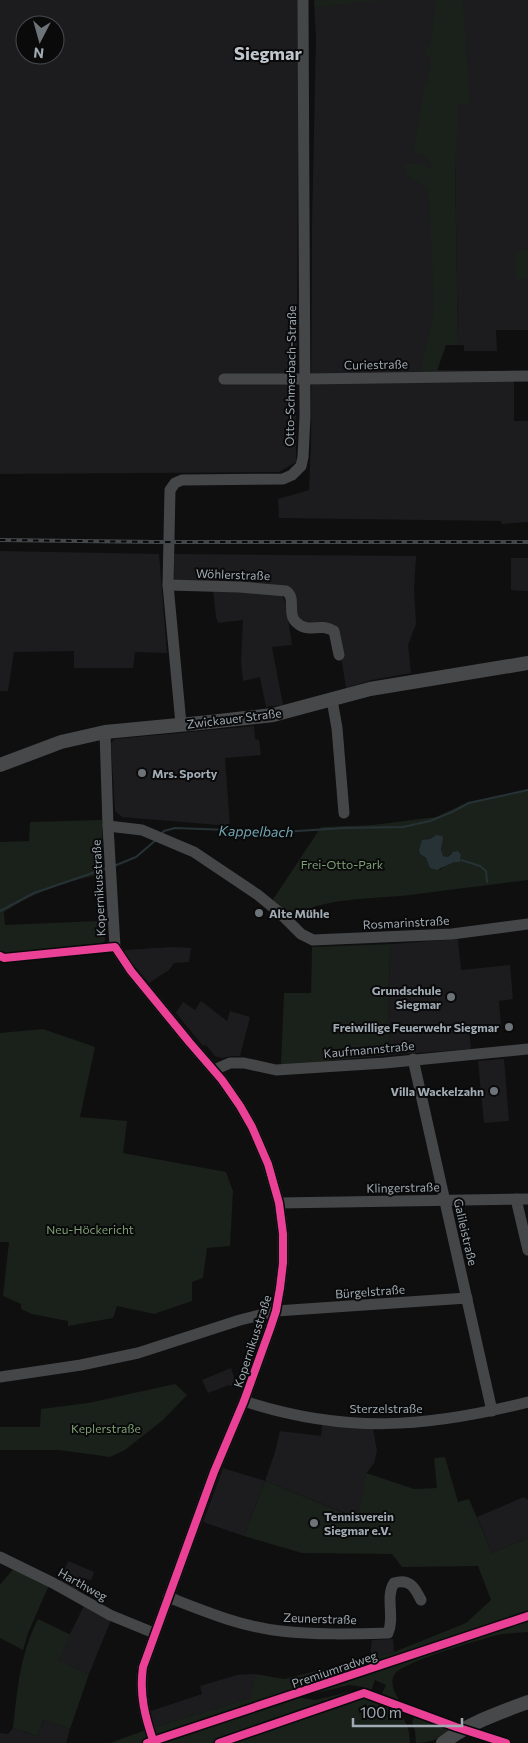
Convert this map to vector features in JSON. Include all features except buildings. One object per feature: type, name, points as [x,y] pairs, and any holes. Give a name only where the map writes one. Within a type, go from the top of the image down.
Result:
[{"type":"main road","name":"Zwickauer Straße","points":[[0,765],[61,742],[105,732],[273,714],[403,682],[528,663]]},
{"type":"main road","points":[[448,1739],[488,1716],[528,1702]]},
{"type":"street","name":"Otto-Schmerbach-Straße","points":[[181,724],[168,585],[170,490],[182,480],[276,480],[292,476],[301,466],[303,457],[305,379],[303,0]]},
{"type":"street","name":"Curiestraße","points":[[224,379],[528,376]]},
{"type":"street","name":"Wöhlerstraße","points":[[168,585],[286,591],[291,597],[293,618],[296,623],[306,628],[321,626],[328,627],[334,631],[339,654]]},
{"type":"street","points":[[332,700],[337,728],[344,813]]},
{"type":"street","name":"Kopernikusstraße","points":[[105,732],[115,947],[131,971],[214,1070],[240,1106],[252,1127],[268,1164],[279,1204],[283,1251],[276,1311],[244,1400],[214,1472],[148,1650],[141,1678],[141,1697],[152,1739]]},
{"type":"street","name":"Rosmarinstraße","points":[[108,826],[142,830],[194,852],[258,895],[301,934],[313,940],[452,934],[528,924]]},
{"type":"street","name":"Kaufmannstraße","points":[[214,1070],[230,1063],[244,1063],[276,1070],[337,1067],[528,1049]]},
{"type":"street","name":"Galileistraße","points":[[413,1059],[492,1411]]},
{"type":"street","points":[[522,1199],[528,1250]]},
{"type":"street","name":"Klingerstraße","points":[[279,1204],[522,1199]]},
{"type":"street","name":"Bürgelstraße","points":[[276,1311],[467,1298]]},
{"type":"street","points":[[0,1365],[3,1376],[81,1365],[146,1352],[240,1320],[276,1311]]},
{"type":"street","name":"Sterzelstraße","points":[[244,1400],[304,1417],[378,1424],[425,1422],[474,1415],[528,1402]]},
{"type":"street","name":"Harthweg","points":[[0,1557],[54,1583],[110,1615],[154,1633]]},
{"type":"street","name":"Zeunerstraße","points":[[168,1597],[210,1613],[249,1624],[280,1631],[318,1633],[388,1633],[391,1623],[390,1590],[394,1583],[399,1581],[410,1583],[416,1588],[421,1600]]},
{"type":"shaded area","points":[[0,0],[299,0],[296,462],[279,472],[0,474]]},
{"type":"shaded area","points":[[314,0],[528,0],[528,251],[516,252],[516,279],[528,279],[528,330],[496,330],[497,351],[464,351],[464,345],[458,345],[455,164],[437,370],[514,371],[514,421],[528,421],[528,522],[502,524],[501,521],[279,518],[278,499],[309,490],[316,38]]},
{"type":"shaded area","points":[[0,551],[159,554],[167,653],[135,652],[133,668],[74,668],[74,651],[14,652],[8,691],[0,691]]},
{"type":"shaded area","points":[[174,554],[416,556],[414,589],[416,624],[408,645],[411,673],[372,680],[346,688],[337,630],[297,622],[292,593],[174,582]]},
{"type":"shaded area","points":[[511,558],[528,558],[528,591],[511,590]]},
{"type":"shaded area","points":[[213,589],[281,593],[286,604],[292,645],[272,647],[283,705],[266,707],[260,677],[243,681],[241,662],[243,620],[218,623]]},
{"type":"shaded area","points":[[254,726],[255,739],[259,740],[261,755],[225,758],[230,826],[122,817],[115,811],[111,743],[115,739]]},
{"type":"shaded area","points":[[436,835],[443,838],[441,850],[443,856],[448,857],[453,852],[458,851],[461,855],[460,862],[454,862],[437,870],[430,868],[426,858],[420,854],[419,849],[422,840],[430,839]]},
{"type":"shaded area","name":"Grundschule Siegmar","points":[[458,939],[461,970],[510,965],[513,999],[499,1001],[501,1027],[469,1031],[471,1049],[390,1055],[388,994],[391,944]]},
{"type":"shaded area","points":[[173,947],[191,948],[189,962],[174,963],[169,970],[149,983],[125,954],[125,950]]},
{"type":"shaded area","points":[[201,1001],[227,1021],[230,1011],[250,1017],[240,1056],[222,1058],[215,1056],[206,1045],[203,1046],[176,1013],[183,1002],[195,1010]]},
{"type":"shaded area","name":"Villa Wackelzahn","points":[[504,1059],[509,1121],[484,1123],[478,1061]]},
{"type":"shaded area","points":[[231,1368],[235,1380],[242,1382],[240,1389],[229,1385],[208,1393],[202,1380]]},
{"type":"shaded area","points":[[322,1425],[373,1429],[377,1451],[374,1463],[366,1474],[360,1515],[350,1515],[265,1481],[280,1431],[321,1436]]},
{"type":"shaded area","points":[[223,1468],[265,1481],[244,1536],[203,1522]]},
{"type":"shaded area","points":[[524,1497],[528,1500],[528,1538],[492,1553],[477,1517]]},
{"type":"shaded area","points":[[68,1561],[94,1572],[91,1580],[83,1579],[77,1593],[59,1583]]},
{"type":"shaded area","points":[[84,1606],[111,1620],[89,1674],[57,1660]]},
{"type":"shaded area","points":[[393,1639],[394,1652],[370,1658],[372,1640]]},
{"type":"shaded area","points":[[255,1674],[252,1698],[154,1727],[151,1711],[202,1694],[200,1686],[237,1675]]},
{"type":"shaded area","points":[[43,1720],[70,1729],[66,1743],[0,1743],[0,1733],[8,1734],[13,1728],[38,1736]]},
{"type":"green space","points":[[314,0],[385,0],[315,7]]},
{"type":"green space","points":[[436,0],[463,0],[470,104],[457,104],[455,164],[458,345],[446,345],[437,371],[421,371],[434,309],[429,196],[426,186],[406,175],[404,164],[421,164],[432,169],[428,158],[413,152],[425,87],[428,81],[431,57],[426,55],[426,48],[430,45]]},
{"type":"green space","points":[[516,251],[528,251],[528,279],[516,279]]},
{"type":"green space","name":"Frei-Otto-Park","points":[[528,789],[528,880],[410,895],[348,900],[317,906],[303,911],[292,918],[272,901],[321,827],[373,825],[436,817],[468,802]],"holes":[[[434,836],[442,843],[441,852],[443,856],[448,857],[451,853],[461,855],[461,860],[448,864],[440,870],[423,856],[419,849],[425,840]]]},
{"type":"green space","points":[[102,820],[103,874],[51,888],[4,912],[5,925],[98,921],[98,910],[104,909],[105,941],[99,945],[8,956],[0,954],[0,842],[29,841],[30,822]]},
{"type":"green space","points":[[391,944],[388,994],[390,1055],[281,1064],[284,993],[311,993],[312,947]]},
{"type":"green space","name":"Neu-Höckericht","points":[[43,1029],[95,1047],[80,1117],[127,1121],[123,1153],[226,1172],[233,1191],[230,1246],[207,1248],[203,1278],[192,1282],[192,1301],[154,1314],[117,1306],[113,1318],[68,1326],[68,1321],[32,1314],[21,1309],[21,1304],[3,1296],[9,1242],[0,1242],[0,1033]]},
{"type":"green space","name":"Keplerstraße","points":[[175,1384],[187,1395],[163,1420],[125,1450],[110,1457],[59,1450],[0,1450],[0,1427],[40,1427],[41,1409],[88,1403]]},
{"type":"green space","points":[[445,1457],[458,1502],[469,1499],[492,1553],[528,1538],[528,1632],[501,1634],[459,1646],[425,1658],[400,1670],[394,1675],[392,1683],[401,1704],[381,1695],[386,1685],[375,1680],[371,1691],[363,1687],[350,1685],[312,1694],[312,1691],[364,1674],[363,1670],[285,1696],[287,1700],[297,1697],[315,1700],[353,1691],[356,1692],[215,1743],[110,1743],[154,1727],[251,1698],[255,1674],[284,1679],[394,1652],[466,1623],[491,1600],[478,1566],[402,1567],[392,1554],[302,1553],[244,1536],[265,1481],[349,1515],[359,1515],[366,1473],[414,1489],[437,1488],[434,1458]]},
{"type":"green space","points":[[13,1569],[49,1585],[28,1633],[23,1650],[0,1638],[0,1585]]},
{"type":"green space","points":[[38,1619],[71,1635],[58,1660],[89,1674],[70,1729],[43,1720],[38,1736],[13,1728],[23,1659]]},
{"type":"green space","points":[[359,1695],[379,1699],[395,1708],[402,1715],[406,1723],[410,1743],[221,1743]]},
{"type":"green space","points":[[415,1716],[452,1729],[435,1739],[416,1743],[412,1722]]},
{"type":"waterway","name":"Kappelbach","points":[[161,834],[164,831],[175,828],[282,832],[403,827],[430,821],[469,803],[528,790]]},
{"type":"waterway","name":"Kappelbach","points":[[114,866],[136,857],[156,840]]},
{"type":"waterway","points":[[461,860],[480,866],[486,871],[487,882]]},
{"type":"waterway","name":"Kappelbach","points":[[0,911],[34,893],[107,868]]},
{"type":"railway","points":[[0,540],[528,542]]},
{"type":"cycle path","points":[[0,956],[4,958],[115,947],[131,971],[222,1080],[240,1106],[252,1127],[268,1164],[279,1203],[283,1234],[283,1263],[276,1311],[244,1401],[214,1472],[143,1667],[142,1687],[144,1705],[154,1743]]},
{"type":"cycle path","name":"Premiumradweg","points":[[147,1743],[528,1616]]},
{"type":"cycle path","points":[[219,1743],[364,1693],[456,1727],[506,1743]]},
{"type":"place","name":"Mrs. Sporty","points":[[142,773]]},
{"type":"place","name":"Alte Mühle","points":[[259,913]]},
{"type":"place","name":"Grundschule Siegmar","points":[[451,997]]},
{"type":"place","name":"Freiwillige Feuerwehr Siegmar","points":[[509,1027]]},
{"type":"place","name":"Villa Wackelzahn","points":[[494,1091]]},
{"type":"place","name":"Tennisverein Siegmar e.V.","points":[[314,1523]]},
{"type":"district","name":"Siegmar","points":[[268,53]]}]
